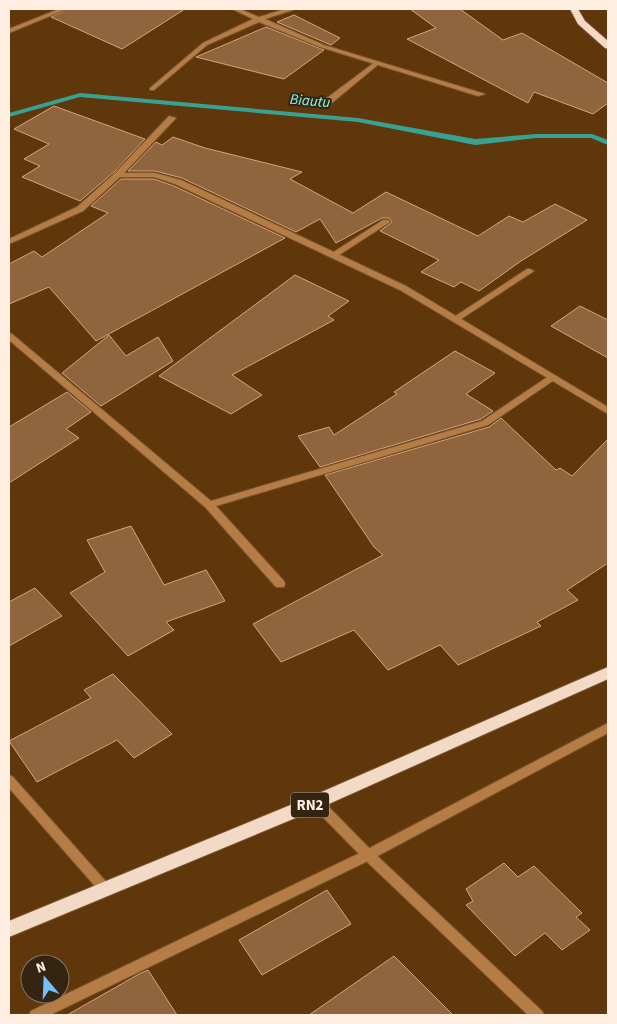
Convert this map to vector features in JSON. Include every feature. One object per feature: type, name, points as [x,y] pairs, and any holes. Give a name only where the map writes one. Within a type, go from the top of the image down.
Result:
[{"type":"highway","points":[[574,9],[581,22],[608,46]]},
{"type":"highway","name":"RN2","points":[[9,929],[316,802],[608,673]]},
{"type":"street","points":[[9,31],[64,9]]},
{"type":"street","points":[[235,9],[322,46],[481,94]]},
{"type":"street","points":[[152,89],[205,44],[259,19],[291,9]]},
{"type":"street","points":[[330,100],[377,62]]},
{"type":"street","points":[[9,242],[80,210],[118,175],[172,118]]},
{"type":"street","points":[[118,175],[155,175],[178,182],[403,288],[608,411]]},
{"type":"street","points":[[333,255],[386,222]]},
{"type":"street","points":[[455,319],[530,271]]},
{"type":"street","points":[[9,336],[209,506],[280,584]]},
{"type":"street","points":[[209,506],[485,423],[552,378]]},
{"type":"street","points":[[36,1015],[368,855],[608,728]]},
{"type":"street","points":[[9,780],[105,889]]},
{"type":"street","points":[[316,802],[368,855],[537,1015]]},
{"type":"building","points":[[69,9],[185,9],[122,49],[51,17]]},
{"type":"building","points":[[410,9],[460,9],[503,40],[522,33],[608,83],[608,103],[593,114],[534,92],[528,103],[407,39],[436,28]]},
{"type":"building","points":[[294,15],[340,38],[331,45],[277,22]]},
{"type":"building","points":[[266,27],[324,50],[284,79],[196,57]]},
{"type":"building","points":[[54,106],[145,139],[114,172],[80,201],[22,177],[40,166],[24,159],[49,144],[14,129]]},
{"type":"building","points":[[173,137],[205,148],[302,172],[290,179],[353,213],[386,192],[478,236],[509,216],[523,222],[555,204],[587,220],[521,261],[479,291],[461,282],[454,287],[421,272],[439,260],[380,231],[392,222],[389,218],[382,218],[336,243],[320,219],[296,232],[182,178],[155,171],[128,171],[156,142],[162,145]]},
{"type":"building","points":[[121,179],[154,179],[174,186],[285,238],[96,341],[49,287],[9,304],[9,264],[34,251],[42,257],[108,213],[91,206]]},
{"type":"building","points":[[295,275],[349,301],[328,316],[334,320],[232,375],[262,395],[231,414],[159,376]]},
{"type":"building","points":[[580,306],[608,320],[608,358],[551,326]]},
{"type":"building","points":[[109,335],[126,356],[158,337],[173,361],[101,406],[62,373]]},
{"type":"building","points":[[455,351],[495,373],[466,394],[493,411],[481,419],[320,467],[298,436],[329,427],[334,435],[397,394],[394,392]]},
{"type":"building","points":[[67,392],[91,412],[66,429],[79,438],[9,483],[9,427]]},
{"type":"building","points":[[501,418],[556,470],[560,468],[572,476],[608,439],[608,563],[567,590],[578,600],[537,622],[541,626],[458,665],[440,645],[388,670],[354,630],[281,662],[253,624],[383,555],[374,547],[325,475],[489,427]]},
{"type":"building","points":[[131,526],[164,585],[206,570],[225,601],[166,622],[174,630],[128,656],[70,593],[105,572],[87,540]]},
{"type":"building","points":[[35,588],[62,616],[9,646],[9,602]]},
{"type":"building","points":[[113,674],[172,734],[134,758],[117,740],[37,782],[9,741],[91,698],[84,690]]},
{"type":"building","points":[[504,863],[518,877],[534,866],[582,913],[576,917],[590,930],[562,950],[545,933],[515,956],[466,905],[473,901],[466,889]]},
{"type":"building","points":[[327,890],[351,924],[262,975],[239,940]]},
{"type":"building","points":[[394,956],[453,1015],[309,1015]]},
{"type":"building","points":[[148,970],[177,1015],[67,1015],[139,974]]},
{"type":"waterway","name":"Biautu","points":[[9,115],[80,95],[358,120],[475,142],[536,136],[592,136],[608,143]]}]
